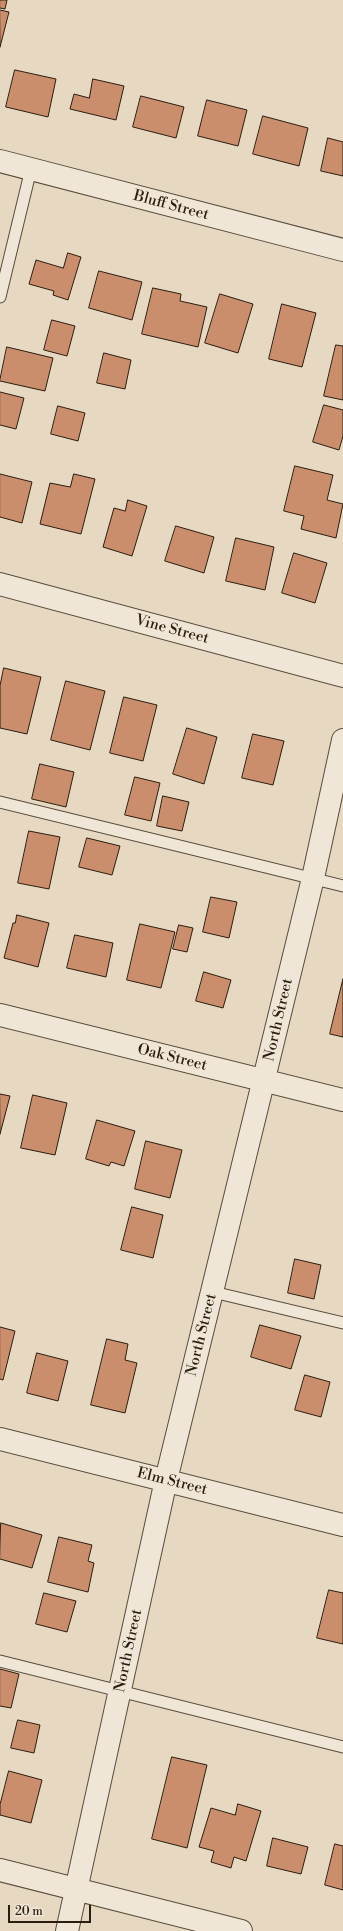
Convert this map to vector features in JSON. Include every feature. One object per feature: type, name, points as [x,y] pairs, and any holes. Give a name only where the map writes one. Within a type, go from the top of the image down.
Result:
[{"type":"street","name":"Bluff Street","points":[[0,161],[343,250]]},
{"type":"street","name":"Vine Street","points":[[0,584],[343,676]]},
{"type":"street","name":"North Street","points":[[67,1931],[166,1480],[313,878],[343,740]]},
{"type":"street","name":"Oak Street","points":[[0,1015],[343,1100]]},
{"type":"street","name":"Elm Street","points":[[0,1439],[343,1525]]},
{"type":"street","points":[[0,1870],[241,1931]]},
{"type":"lane","points":[[0,297],[31,169]]},
{"type":"lane","points":[[0,802],[343,886]]},
{"type":"lane","points":[[213,1292],[343,1323]]},
{"type":"lane","points":[[0,1660],[120,1692],[343,1747]]},
{"type":"building","points":[[0,0],[7,0],[5,9],[0,8]]},
{"type":"building","points":[[0,10],[9,12],[0,47]]},
{"type":"building","points":[[15,70],[56,79],[48,117],[6,107]]},
{"type":"building","points":[[93,79],[124,86],[116,120],[70,109],[74,94],[89,98]]},
{"type":"building","points":[[141,96],[184,107],[176,138],[133,127]]},
{"type":"building","points":[[207,100],[247,110],[238,146],[198,136]]},
{"type":"building","points":[[263,116],[308,128],[299,166],[253,154]]},
{"type":"building","points":[[328,138],[343,142],[343,176],[321,171]]},
{"type":"building","points":[[68,253],[81,257],[68,300],[53,295],[54,291],[29,284],[36,260],[63,268]]},
{"type":"building","points":[[99,271],[142,282],[132,320],[89,308]]},
{"type":"building","points":[[153,288],[181,294],[180,301],[207,307],[198,347],[142,334]]},
{"type":"building","points":[[220,294],[253,304],[238,353],[205,343]]},
{"type":"building","points":[[282,304],[316,313],[302,367],[269,359]]},
{"type":"building","points":[[52,320],[75,326],[67,356],[44,350]]},
{"type":"building","points":[[336,345],[343,346],[343,400],[324,396]]},
{"type":"building","points":[[7,347],[53,358],[45,391],[0,381]]},
{"type":"building","points":[[104,353],[131,360],[125,389],[97,383]]},
{"type":"building","points":[[0,392],[24,398],[16,429],[0,425]]},
{"type":"building","points":[[324,405],[343,410],[343,436],[339,450],[313,442]]},
{"type":"building","points":[[58,406],[85,413],[78,441],[51,434]]},
{"type":"building","points":[[295,466],[333,475],[327,500],[343,504],[336,538],[301,529],[304,516],[284,511]]},
{"type":"building","points":[[0,474],[32,482],[22,523],[0,517]]},
{"type":"building","points":[[74,474],[95,479],[81,534],[40,524],[50,483],[70,487]]},
{"type":"building","points":[[128,500],[147,506],[132,556],[103,547],[114,508],[125,511]]},
{"type":"building","points":[[176,526],[214,537],[204,573],[165,561]]},
{"type":"building","points":[[236,538],[274,547],[265,590],[226,581]]},
{"type":"building","points":[[294,553],[327,563],[315,603],[282,593]]},
{"type":"building","points":[[4,668],[41,677],[27,734],[0,728],[0,686]]},
{"type":"building","points":[[66,681],[105,691],[90,750],[51,740]]},
{"type":"building","points":[[124,697],[157,705],[143,761],[110,753]]},
{"type":"building","points":[[187,728],[217,737],[204,784],[173,774]]},
{"type":"building","points":[[253,734],[284,741],[273,785],[242,778]]},
{"type":"building","points":[[40,764],[74,772],[66,807],[32,799]]},
{"type":"building","points":[[135,777],[160,783],[151,821],[125,815]]},
{"type":"building","points":[[163,796],[189,802],[182,831],[157,826]]},
{"type":"building","points":[[29,831],[60,837],[49,889],[18,883]]},
{"type":"building","points":[[87,838],[120,846],[112,875],[79,867]]},
{"type":"building","points":[[211,897],[237,902],[229,938],[203,932]]},
{"type":"building","points":[[17,915],[49,923],[38,967],[4,958],[13,923],[15,923]]},
{"type":"building","points":[[140,924],[175,932],[161,988],[127,980]]},
{"type":"building","points":[[179,925],[193,928],[187,952],[173,949]]},
{"type":"building","points":[[75,935],[113,943],[106,977],[67,968]]},
{"type":"building","points":[[204,972],[231,980],[223,1008],[196,1001]]},
{"type":"building","points":[[343,979],[343,1037],[330,1034]]},
{"type":"building","points":[[0,1094],[10,1096],[0,1134]]},
{"type":"building","points":[[33,1095],[67,1103],[55,1155],[21,1148]]},
{"type":"building","points":[[97,1120],[135,1131],[124,1166],[111,1162],[109,1166],[86,1159]]},
{"type":"building","points":[[146,1141],[182,1150],[170,1198],[135,1189]]},
{"type":"building","points":[[132,1207],[163,1215],[153,1258],[121,1250]]},
{"type":"building","points":[[295,1259],[321,1265],[314,1299],[288,1293]]},
{"type":"building","points":[[260,1325],[301,1336],[291,1369],[251,1357]]},
{"type":"building","points":[[0,1327],[15,1331],[3,1380],[0,1379]]},
{"type":"building","points":[[107,1339],[128,1344],[125,1360],[137,1363],[125,1413],[91,1405]]},
{"type":"building","points":[[37,1353],[68,1361],[58,1401],[27,1393]]},
{"type":"building","points":[[305,1375],[330,1382],[321,1417],[295,1410]]},
{"type":"building","points":[[1,1523],[42,1535],[32,1568],[0,1559]]},
{"type":"building","points":[[59,1537],[92,1545],[88,1561],[94,1563],[88,1592],[48,1582]]},
{"type":"building","points":[[329,1590],[343,1593],[343,1644],[317,1638]]},
{"type":"building","points":[[44,1593],[76,1601],[67,1632],[36,1624]]},
{"type":"building","points":[[0,1669],[19,1674],[11,1708],[0,1706]]},
{"type":"building","points":[[18,1720],[40,1725],[34,1753],[11,1748]]},
{"type":"building","points":[[172,1757],[207,1765],[187,1848],[152,1839]]},
{"type":"building","points":[[9,1771],[42,1780],[31,1823],[0,1815],[0,1805]]},
{"type":"building","points":[[238,1804],[261,1811],[246,1861],[234,1857],[231,1868],[211,1862],[214,1851],[199,1847],[211,1808],[235,1815]]},
{"type":"building","points":[[273,1838],[308,1847],[301,1874],[267,1866]]},
{"type":"building","points":[[335,1844],[343,1846],[343,1890],[325,1885]]}]
